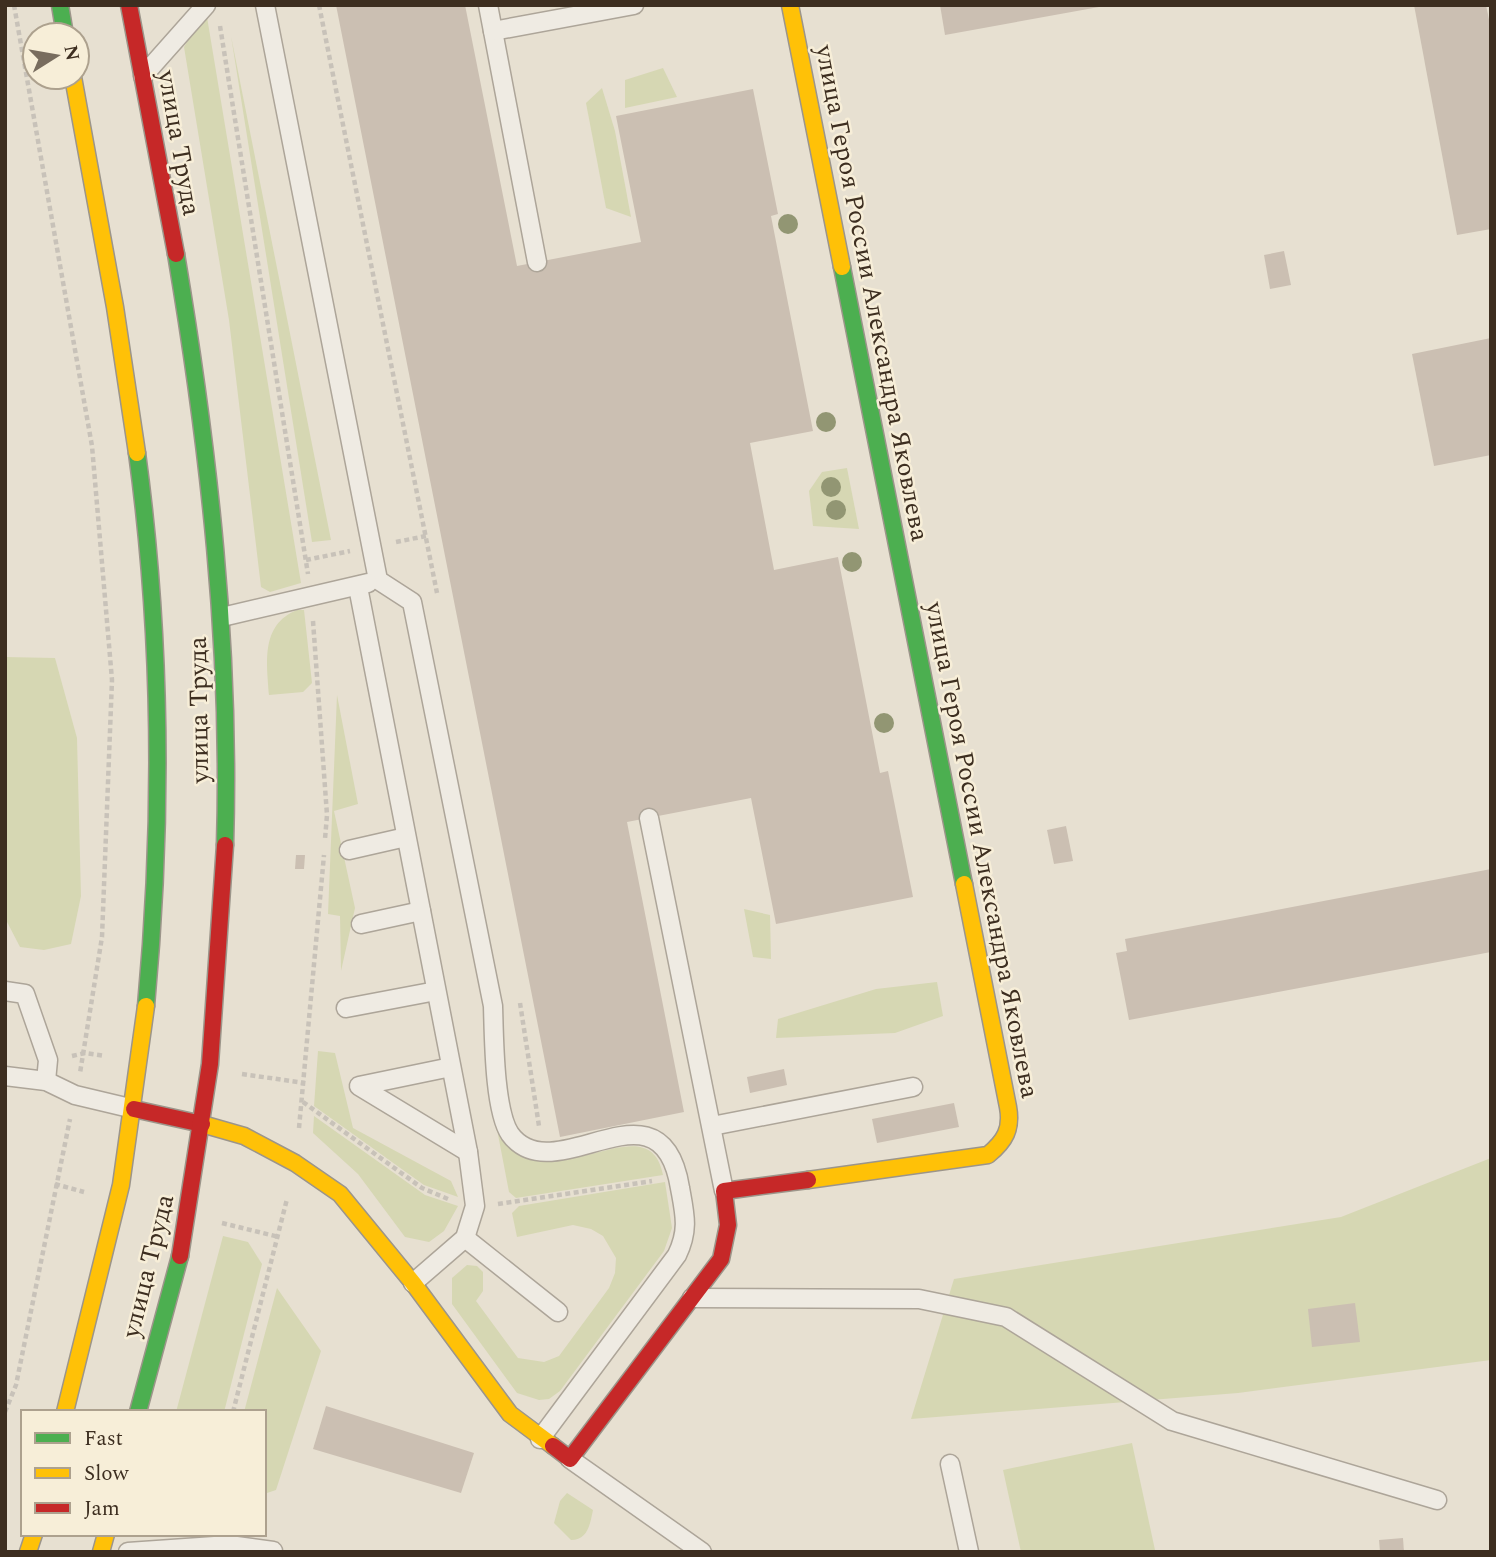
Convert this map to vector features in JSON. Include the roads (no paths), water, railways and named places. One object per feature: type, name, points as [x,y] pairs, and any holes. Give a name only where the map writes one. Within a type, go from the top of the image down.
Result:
[{"type":"main road","name":"улица Труда","points":[[129,5],[183,305],[205,457],[222,617],[226,801],[202,1124],[189,1215],[139,1410]]},
{"type":"main road","name":"улица Героя России Александра Яковлева","points":[[724,1191],[988,1155],[1006,1141],[1010,1121],[790,5]]},
{"type":"main road","name":"улица Труда","points":[[66,1410],[111,1235],[134,1109],[155,875],[157,692],[149,581],[125,379],[75,91]]},
{"type":"main road","points":[[134,1109],[244,1136],[295,1163],[340,1194],[413,1283],[510,1415],[569,1459],[721,1259],[728,1240],[730,1223],[724,1191]]},
{"type":"lane","points":[[265,5],[378,580],[412,603],[493,1006],[496,1069],[502,1109],[510,1133],[525,1146],[542,1151],[627,1136],[651,1137],[664,1145],[674,1158],[679,1177],[686,1237],[677,1255],[540,1439]]},
{"type":"lane","points":[[488,5],[537,262]]},
{"type":"lane","points":[[493,31],[634,5]]},
{"type":"lane","points":[[143,76],[212,12]]},
{"type":"lane","points":[[222,617],[358,587],[378,580]]},
{"type":"lane","points":[[358,587],[468,1152],[475,1206],[465,1238],[413,1283]]},
{"type":"lane","points":[[649,818],[724,1191]]},
{"type":"lane","points":[[349,850],[406,837]]},
{"type":"lane","points":[[361,924],[421,911]]},
{"type":"lane","points":[[5,991],[25,994],[48,1060],[46,1081]]},
{"type":"lane","points":[[346,1008],[436,991]]},
{"type":"lane","points":[[451,1067],[359,1086],[468,1152]]},
{"type":"lane","points":[[5,1076],[46,1081],[75,1095],[134,1109]]},
{"type":"lane","points":[[712,1126],[913,1087]]},
{"type":"lane","points":[[465,1238],[558,1312]]},
{"type":"lane","points":[[692,1298],[919,1299],[1006,1317],[1172,1421],[1437,1500]]},
{"type":"lane","points":[[569,1459],[702,1552]]},
{"type":"lane","points":[[950,1464],[969,1552]]},
{"type":"lane","points":[[128,1552],[229,1545],[273,1551]]}]
